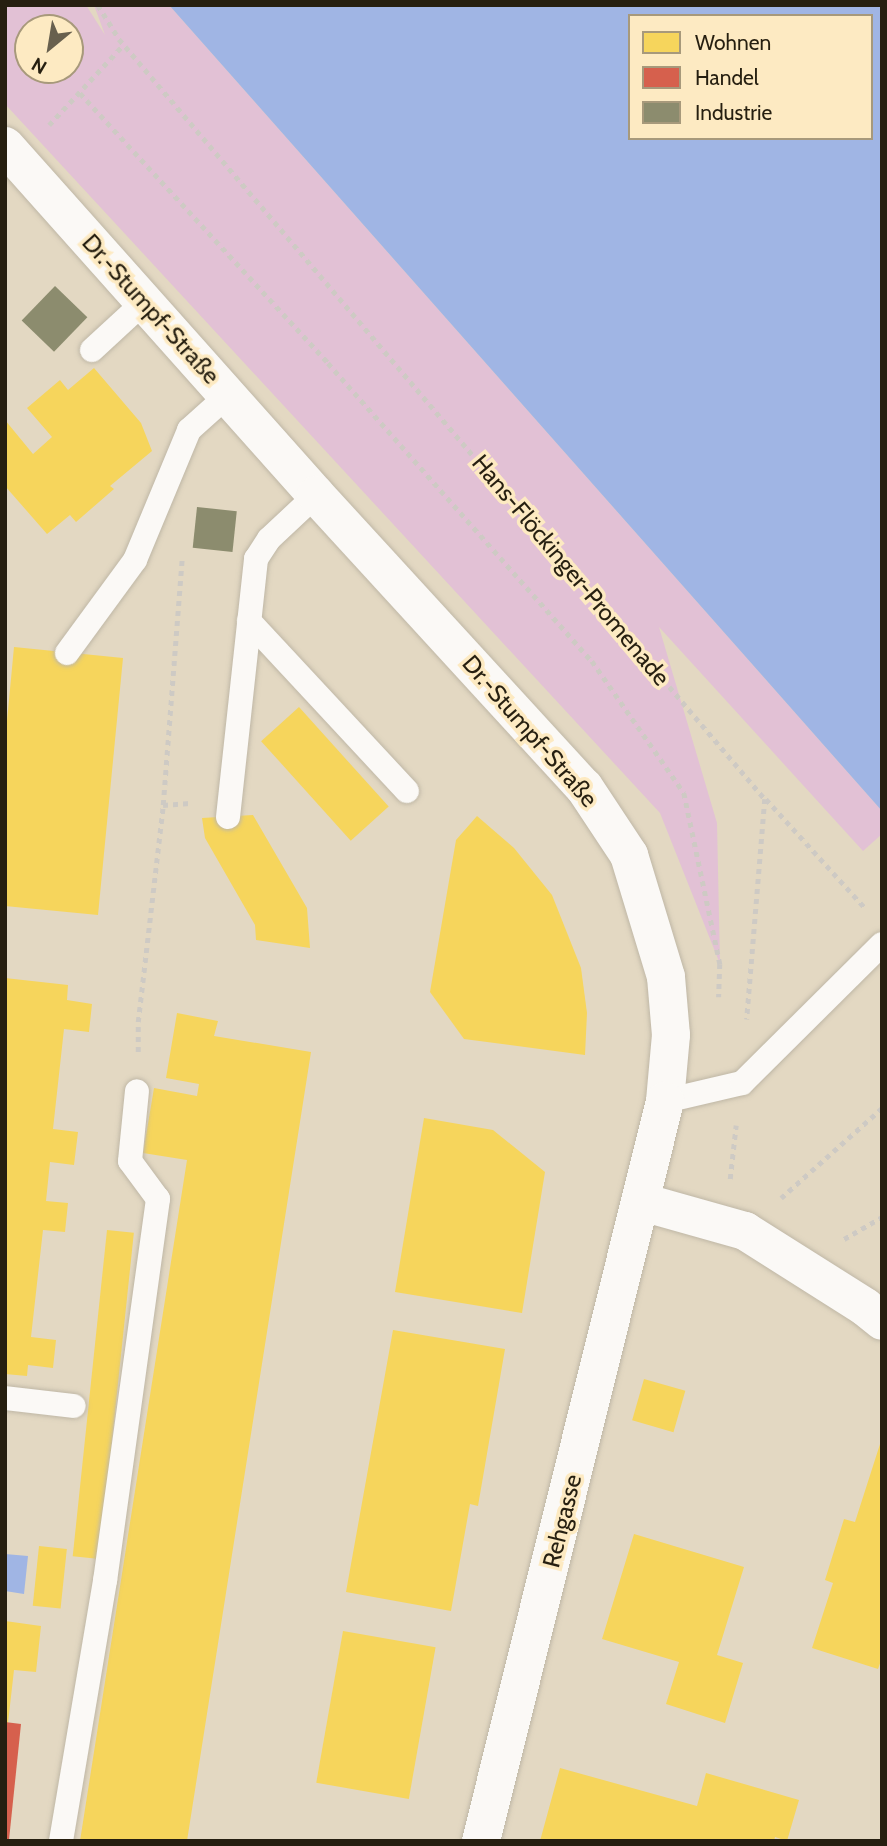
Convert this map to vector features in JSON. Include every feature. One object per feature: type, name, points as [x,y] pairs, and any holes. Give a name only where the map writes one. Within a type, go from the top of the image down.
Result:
[{"type":"street","name":"Dr.-Stumpf-Straße","points":[[5,146],[316,495],[584,787],[629,855],[666,977],[670,1035],[665,1101],[642,1202]]},
{"type":"street","points":[[642,1202],[745,1231],[865,1307],[882,1321]]},
{"type":"street","name":"Rehgasse","points":[[481,1841],[642,1202]]},
{"type":"lane","points":[[92,350],[144,302]]},
{"type":"lane","points":[[67,653],[135,560],[189,430],[228,395]]},
{"type":"lane","points":[[229,808],[256,559],[268,539],[316,495]]},
{"type":"lane","points":[[249,621],[407,791]]},
{"type":"lane","points":[[665,1101],[741,1083],[882,944]]},
{"type":"lane","points":[[61,1841],[105,1581],[158,1199],[130,1161],[137,1091]]},
{"type":"lane","points":[[5,1398],[74,1406]]},
{"type":"path","name":"Hans-Flöckinger-Promenade","points":[[98,5],[124,44],[765,799],[873,916]]},
{"type":"path","points":[[124,44],[80,93],[328,363],[592,661],[684,793],[720,964],[718,1000]]},
{"type":"path","points":[[137,1091],[138,1022],[163,805],[183,546]]},
{"type":"path","points":[[765,799],[741,1083],[730,1177],[745,1231],[882,1108]]},
{"type":"path","points":[[163,805],[229,808]]},
{"type":"shaded area","points":[[5,5],[86,5],[105,35],[94,5],[169,5],[882,811],[882,834],[863,851],[659,627],[717,823],[720,964],[660,813],[5,104]]},
{"type":"water","points":[[169,5],[882,5],[882,811]]},
{"type":"water","points":[[5,1554],[28,1556],[24,1594],[5,1591]]},
{"type":"building: Wohnen","points":[[94,368],[141,423],[152,451],[110,486],[114,489],[76,522],[70,515],[47,534],[5,486],[5,420],[33,454],[52,437],[27,408],[60,380],[68,390]]},
{"type":"building: Wohnen","points":[[14,647],[123,658],[98,915],[5,906],[5,742]]},
{"type":"building: Wohnen","points":[[299,707],[389,807],[351,841],[261,741]]},
{"type":"building: Wohnen","points":[[253,815],[307,908],[310,948],[256,940],[255,925],[205,838],[202,818]]},
{"type":"building: Wohnen","points":[[477,816],[514,848],[552,895],[581,968],[587,1013],[585,1055],[464,1039],[430,992],[456,840]]},
{"type":"building: Wohnen","points":[[5,978],[68,985],[67,1000],[92,1004],[89,1032],[64,1029],[53,1129],[78,1132],[74,1165],[50,1162],[46,1201],[68,1203],[65,1232],[43,1230],[31,1337],[56,1340],[53,1368],[28,1365],[27,1376],[5,1374]]},
{"type":"building: Wohnen","points":[[177,1013],[218,1021],[214,1036],[311,1052],[187,1841],[80,1841],[187,1160],[143,1153],[154,1088],[197,1096],[199,1084],[166,1078]]},
{"type":"building: Wohnen","points":[[424,1118],[493,1130],[545,1172],[522,1313],[395,1292]]},
{"type":"building: Wohnen","points":[[107,1230],[134,1233],[100,1559],[73,1556]]},
{"type":"building: Wohnen","points":[[393,1330],[505,1349],[478,1506],[470,1504],[451,1611],[346,1592]]},
{"type":"building: Wohnen","points":[[644,1379],[685,1391],[673,1432],[632,1420]]},
{"type":"building: Wohnen","points":[[881,1441],[882,1658],[878,1669],[812,1648],[833,1583],[825,1580],[844,1519],[855,1522]]},
{"type":"building: Wohnen","points":[[634,1534],[744,1567],[717,1655],[743,1663],[725,1723],[666,1704],[679,1662],[602,1639]]},
{"type":"building: Wohnen","points":[[39,1546],[67,1549],[61,1609],[33,1606]]},
{"type":"building: Wohnen","points":[[5,1621],[41,1626],[36,1672],[14,1670],[8,1723],[5,1722]]},
{"type":"building: Wohnen","points":[[343,1631],[436,1647],[409,1799],[316,1783]]},
{"type":"building: Wohnen","points":[[560,1768],[697,1806],[706,1773],[799,1800],[787,1841],[775,1837],[774,1841],[540,1841]]},
{"type":"building: Handel","points":[[5,1722],[21,1724],[9,1840],[5,1840]]},
{"type":"building: Industrie","points":[[55,286],[87,317],[54,352],[22,321]]},
{"type":"building: Industrie","points":[[197,507],[237,511],[232,552],[193,548]]}]
